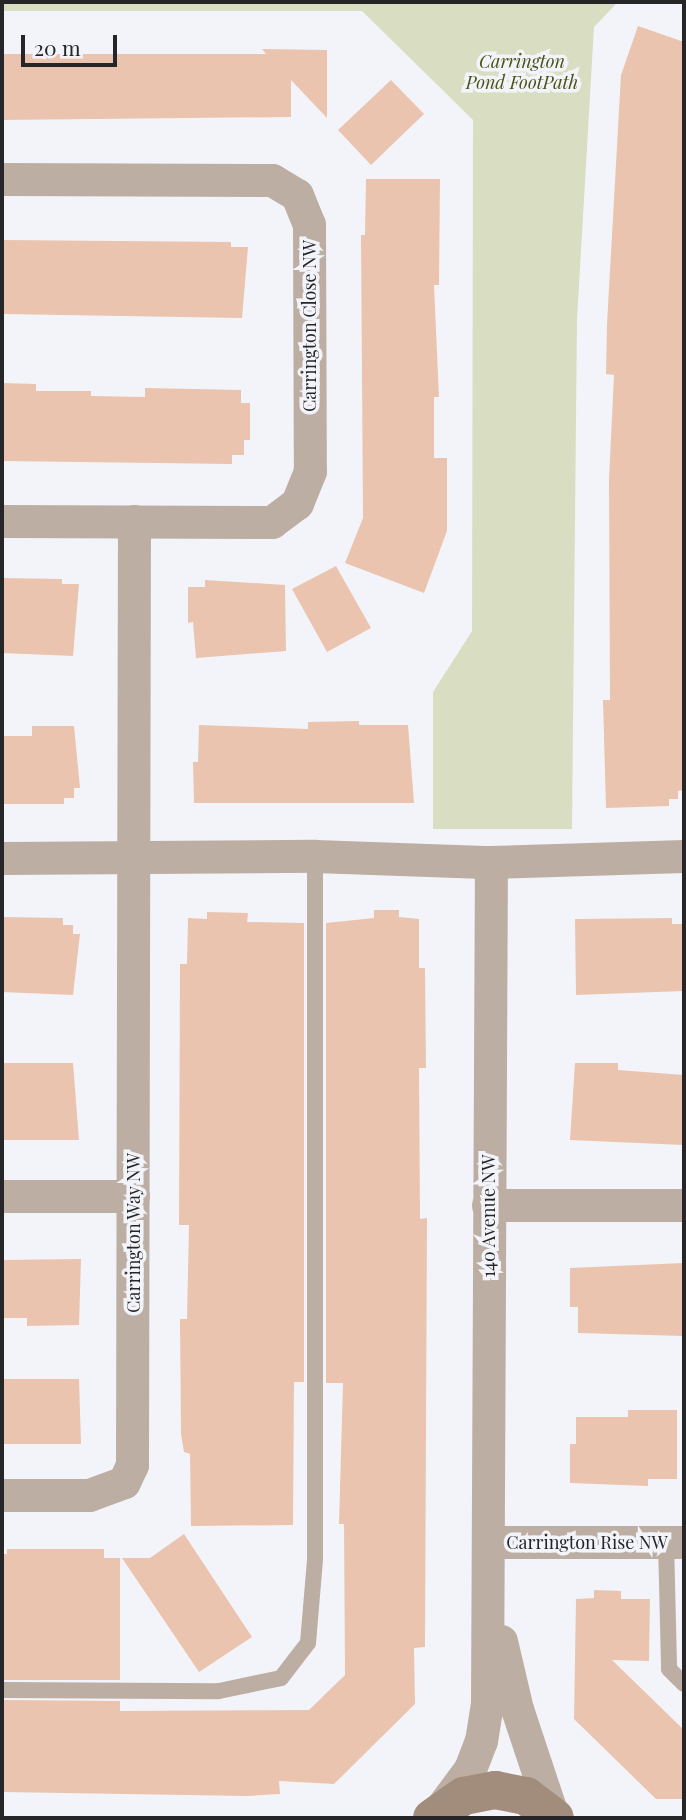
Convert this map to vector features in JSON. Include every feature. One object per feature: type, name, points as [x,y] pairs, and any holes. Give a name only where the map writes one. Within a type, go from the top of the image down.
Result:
[{"type":"street","name":"Carrington Close NW","points":[[2,179],[272,180],[297,195],[309,225],[310,471],[297,503],[272,522],[2,521]]},
{"type":"street","points":[[132,858],[134,521]]},
{"type":"street","points":[[2,858],[315,856],[491,862],[684,856]]},
{"type":"street","name":"Carrington Way NW","points":[[2,1495],[98,1493],[124,1482],[132,1465],[132,858]]},
{"type":"street","name":"140 Avenue NW","points":[[433,1817],[470,1769],[481,1741],[488,1671],[491,862]]},
{"type":"street","points":[[2,1196],[133,1196]]},
{"type":"street","points":[[488,1205],[684,1205]]},
{"type":"street","name":"Carrington Rise NW","points":[[489,1556],[675,1542]]},
{"type":"street","name":"140 Avenue NW","points":[[489,1556],[508,1674],[554,1816]]},
{"type":"street","name":"140 Avenue NW","points":[[433,1817],[464,1796],[495,1790],[526,1796],[554,1816]]},
{"type":"lane","points":[[2,1690],[219,1691],[281,1678],[308,1643],[314,1559],[315,856]]},
{"type":"lane","points":[[675,1542],[669,1669],[684,1684]]},
{"type":"green space","name":"Carrington Pond FootPath","points":[[2,2],[618,2],[594,27],[577,320],[572,829],[433,829],[433,692],[472,631],[473,120],[362,11],[2,11]]},
{"type":"building","points":[[638,26],[684,42],[684,790],[678,791],[678,799],[669,799],[669,806],[606,808],[603,700],[610,700],[609,479],[614,375],[606,374],[607,324],[621,75]]},
{"type":"building","points":[[262,49],[327,50],[327,118],[291,80],[291,117],[2,120],[2,54],[266,54]]},
{"type":"building","points":[[391,80],[424,114],[371,165],[338,130]]},
{"type":"building","points":[[366,179],[440,179],[439,285],[434,285],[439,397],[434,397],[434,458],[447,458],[447,531],[424,593],[345,563],[363,518],[361,235],[365,235]]},
{"type":"building","points":[[2,240],[231,242],[231,247],[248,247],[242,318],[2,314]]},
{"type":"building","points":[[2,383],[36,384],[36,391],[91,391],[91,396],[145,397],[145,388],[241,390],[241,403],[250,403],[250,440],[244,440],[244,455],[232,455],[232,464],[2,461]]},
{"type":"building","points":[[336,566],[371,628],[327,652],[292,589]]},
{"type":"building","points":[[2,578],[62,579],[62,584],[79,584],[73,656],[2,653]]},
{"type":"building","points":[[205,580],[285,585],[286,651],[196,658],[193,622],[188,623],[188,587],[205,587]]},
{"type":"building","points":[[359,721],[359,725],[408,725],[414,803],[194,803],[193,762],[198,762],[199,725],[308,729],[308,722]]},
{"type":"building","points":[[32,726],[74,726],[80,788],[74,788],[74,798],[64,798],[64,804],[2,804],[2,736],[32,736]]},
{"type":"building","points":[[374,910],[399,910],[399,917],[419,919],[419,968],[425,968],[426,1068],[419,1068],[420,1219],[427,1218],[425,1647],[414,1648],[415,1704],[334,1784],[279,1781],[280,1794],[247,1796],[2,1792],[2,1700],[120,1701],[120,1711],[309,1710],[345,1675],[344,1524],[339,1524],[343,1383],[326,1383],[326,923],[374,918]]},
{"type":"building","points":[[207,912],[248,913],[247,922],[304,923],[304,1382],[294,1382],[293,1525],[191,1526],[190,1454],[184,1452],[181,1434],[180,1319],[187,1319],[189,1225],[179,1225],[180,964],[187,964],[188,918],[207,919]]},
{"type":"building","points":[[2,917],[63,918],[63,925],[73,925],[73,934],[80,934],[73,995],[2,992]]},
{"type":"building","points":[[672,918],[672,924],[684,924],[684,991],[576,995],[575,919]]},
{"type":"building","points":[[2,1063],[73,1063],[79,1140],[2,1140]]},
{"type":"building","points":[[575,1063],[618,1063],[618,1070],[684,1075],[684,1145],[570,1140]]},
{"type":"building","points":[[81,1259],[79,1325],[27,1326],[27,1318],[2,1318],[2,1260]]},
{"type":"building","points":[[684,1263],[684,1336],[578,1333],[578,1307],[570,1307],[570,1268]]},
{"type":"building","points":[[2,1379],[79,1379],[81,1444],[2,1444]]},
{"type":"building","points":[[628,1410],[677,1410],[677,1479],[648,1479],[648,1486],[570,1483],[570,1444],[576,1444],[576,1417],[628,1417]]},
{"type":"building","points":[[184,1534],[252,1637],[199,1672],[122,1558],[150,1558]]},
{"type":"building","points":[[7,1549],[104,1549],[104,1558],[120,1558],[120,1680],[2,1680],[2,1554],[7,1554]]},
{"type":"building","points":[[594,1590],[621,1591],[621,1599],[650,1599],[649,1661],[612,1660],[684,1730],[684,1799],[656,1799],[574,1719],[576,1599],[594,1598]]}]
